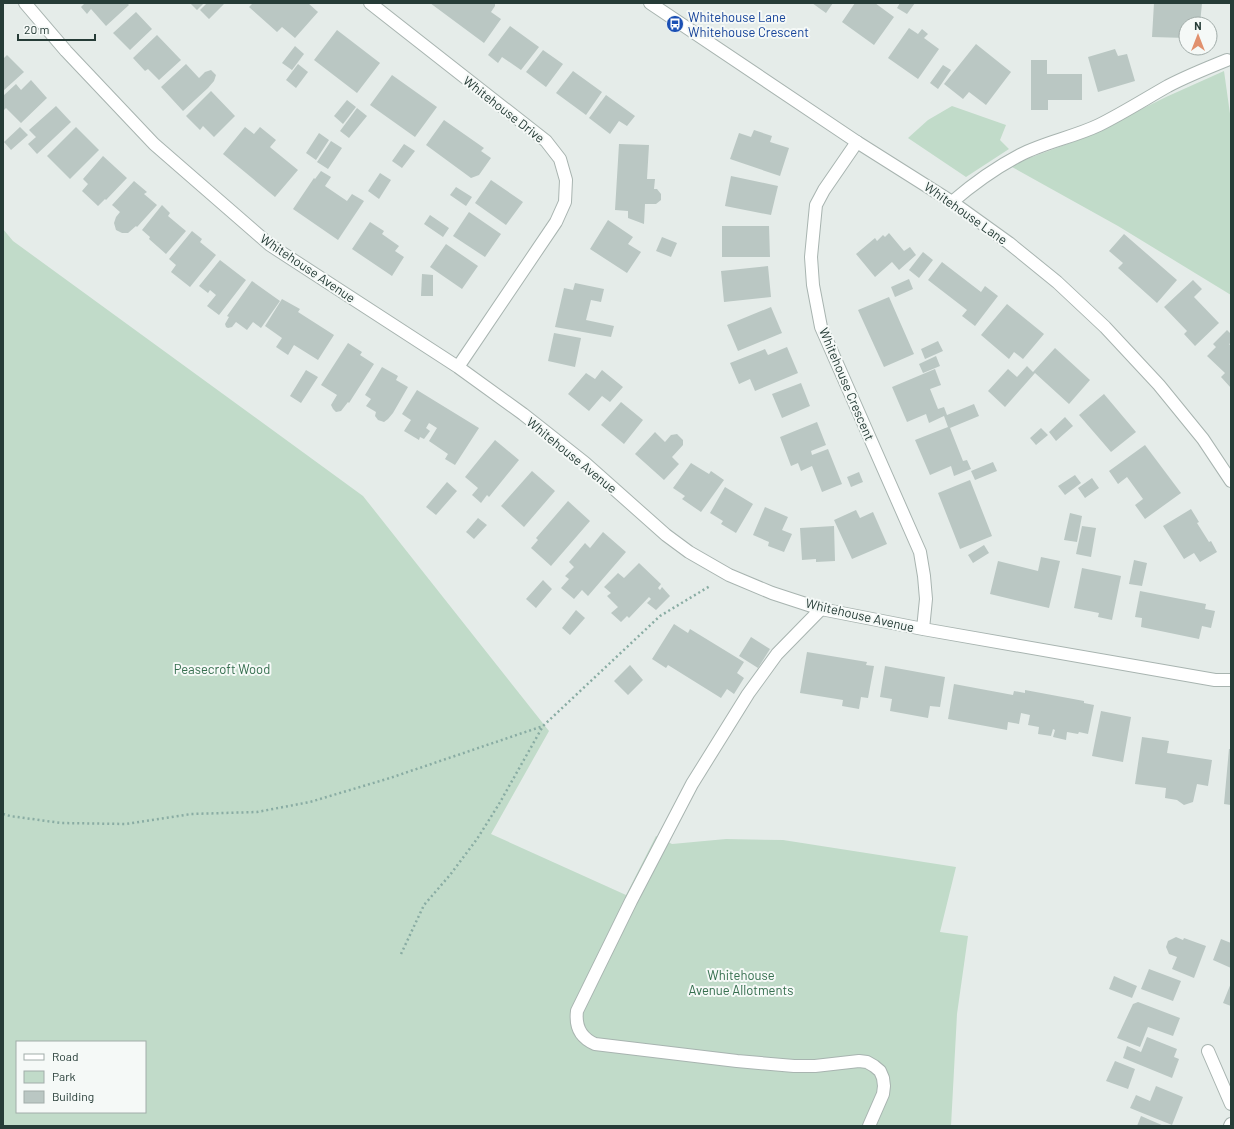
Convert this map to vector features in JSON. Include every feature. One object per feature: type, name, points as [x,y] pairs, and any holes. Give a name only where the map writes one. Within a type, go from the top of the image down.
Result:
[{"type":"street","name":"Whitehouse Avenue","points":[[25,3],[66,51],[154,144],[270,245],[458,367],[523,414],[585,463],[666,535],[689,552],[729,575],[772,593],[822,609],[922,629],[1215,680],[1231,680]]},
{"type":"street","name":"Whitehouse Drive","points":[[370,3],[546,141],[560,159],[566,180],[565,202],[556,222],[458,367]]},
{"type":"street","name":"Whitehouse Lane","points":[[650,3],[857,142],[952,202],[1009,243],[1057,282],[1105,327],[1159,385],[1203,439],[1231,481]]},
{"type":"street","points":[[952,202],[981,179],[1020,155],[1098,125],[1176,82],[1229,59]]},
{"type":"street","name":"Whitehouse Crescent","points":[[857,142],[824,190],[816,206],[811,258],[813,285],[821,327],[920,552],[926,598],[922,629]]},
{"type":"street","points":[[822,609],[777,654],[748,694],[692,784],[631,901],[577,1011],[576,1020],[577,1028],[582,1035],[588,1041],[595,1044],[737,1062],[794,1066],[815,1066],[859,1061],[867,1062],[880,1071],[884,1086],[883,1094],[870,1126]]},
{"type":"street","points":[[1208,1051],[1231,1104]]},
{"type":"path","points":[[401,954],[424,906],[450,875],[477,838],[499,804],[543,726],[660,616],[729,575]]},
{"type":"path","points":[[3,814],[61,823],[126,824],[191,814],[257,812],[310,802],[390,778],[543,726]]},
{"type":"green space","points":[[1224,71],[1231,121],[1231,295],[1118,226],[1012,167],[1021,161],[1081,139],[1166,97]]},
{"type":"green space","points":[[952,106],[1006,125],[1000,140],[1009,149],[966,177],[908,138],[928,120]]},
{"type":"green space","points":[[3,229],[13,241],[363,496],[549,731],[491,834],[626,895],[656,836],[672,844],[726,839],[783,840],[956,867],[940,932],[968,936],[957,1014],[951,1126],[3,1126]]},
{"type":"building","points":[[85,3],[127,3],[129,5],[106,26],[91,9],[87,14],[81,7]]},
{"type":"building","points":[[190,3],[204,3],[197,10]]},
{"type":"building","points":[[207,3],[224,4],[209,19],[200,10]]},
{"type":"building","points":[[253,3],[308,3],[318,12],[295,38],[282,27],[277,32],[249,7]]},
{"type":"building","points":[[430,3],[495,3],[495,6],[491,12],[501,19],[484,43]]},
{"type":"building","points":[[812,3],[833,3],[826,13]]},
{"type":"building","points":[[855,3],[875,3],[894,17],[874,45],[842,22]]},
{"type":"building","points":[[900,3],[915,3],[907,14],[897,8]]},
{"type":"building","points":[[1154,3],[1202,3],[1201,16],[1178,16],[1178,38],[1152,37]]},
{"type":"building","points":[[136,12],[152,29],[130,50],[113,33]]},
{"type":"building","points":[[510,26],[539,47],[521,70],[502,57],[498,63],[488,55]]},
{"type":"building","points":[[909,28],[918,34],[922,29],[928,34],[924,38],[939,49],[918,79],[888,58]]},
{"type":"building","points":[[337,30],[380,63],[357,93],[314,60]]},
{"type":"building","points":[[157,35],[181,60],[159,80],[148,69],[145,71],[133,58]]},
{"type":"building","points":[[976,44],[1011,72],[986,105],[969,92],[963,99],[944,84]]},
{"type":"building","points":[[295,46],[304,54],[292,70],[282,63]]},
{"type":"building","points":[[1115,49],[1118,56],[1127,54],[1135,81],[1098,92],[1088,57]]},
{"type":"building","points":[[543,50],[563,64],[546,87],[526,72]]},
{"type":"building","points":[[7,55],[24,72],[3,91],[3,59]]},
{"type":"building","points":[[1031,60],[1047,60],[1047,74],[1082,74],[1082,100],[1048,100],[1048,110],[1031,110]]},
{"type":"building","points":[[186,64],[199,78],[205,72],[211,70],[216,75],[214,81],[208,88],[183,111],[161,87]]},
{"type":"building","points":[[298,64],[308,72],[296,88],[286,80]]},
{"type":"building","points":[[943,65],[951,70],[938,89],[930,83]]},
{"type":"building","points":[[573,71],[602,92],[586,115],[556,93]]},
{"type":"building","points":[[392,75],[437,107],[415,137],[370,105]]},
{"type":"building","points":[[31,80],[47,98],[21,123],[6,108],[3,111],[3,96],[16,84],[21,90]]},
{"type":"building","points":[[211,91],[235,116],[214,137],[203,126],[200,130],[186,116]]},
{"type":"building","points":[[606,95],[635,116],[627,126],[619,121],[610,134],[589,118]]},
{"type":"building","points":[[347,100],[356,107],[343,124],[334,116]]},
{"type":"building","points":[[56,106],[71,122],[37,154],[28,144],[36,137],[29,130]]},
{"type":"building","points":[[357,108],[367,116],[349,138],[340,131]]},
{"type":"building","points":[[444,120],[484,148],[481,151],[491,158],[479,175],[471,178],[426,145]]},
{"type":"building","points":[[20,127],[28,135],[11,150],[4,142]]},
{"type":"building","points":[[76,127],[99,150],[70,179],[47,156]]},
{"type":"building","points":[[245,127],[254,134],[260,127],[276,140],[270,147],[298,170],[275,197],[223,154]]},
{"type":"building","points":[[754,130],[772,136],[770,142],[789,148],[780,176],[730,159],[739,133],[751,137]]},
{"type":"building","points":[[319,133],[329,140],[316,160],[306,153]]},
{"type":"building","points":[[331,141],[342,148],[328,169],[317,162]]},
{"type":"building","points":[[404,144],[415,151],[402,168],[392,161]]},
{"type":"building","points":[[619,144],[649,145],[647,179],[655,179],[654,189],[657,189],[661,194],[661,200],[656,204],[645,204],[644,224],[628,218],[628,211],[615,210]]},
{"type":"building","points":[[103,156],[127,178],[106,200],[105,199],[98,206],[82,191],[88,184],[83,179]]},
{"type":"building","points":[[321,171],[331,177],[325,186],[347,201],[352,194],[364,201],[338,240],[293,209],[314,178],[315,179]]},
{"type":"building","points":[[380,173],[391,180],[379,199],[368,191]]},
{"type":"building","points":[[731,176],[778,186],[771,215],[725,206]]},
{"type":"building","points":[[491,180],[523,202],[506,225],[475,203]]},
{"type":"building","points":[[134,181],[147,192],[144,194],[157,205],[137,227],[136,226],[128,233],[122,233],[116,230],[114,223],[120,212],[112,205]]},
{"type":"building","points":[[456,187],[472,197],[466,206],[450,195]]},
{"type":"building","points":[[162,205],[170,213],[168,216],[186,231],[166,254],[149,239],[150,237],[142,230]]},
{"type":"building","points":[[469,212],[501,234],[485,257],[453,236]]},
{"type":"building","points":[[430,215],[449,228],[443,237],[424,224]]},
{"type":"building","points":[[608,220],[633,237],[628,244],[641,252],[627,273],[590,249]]},
{"type":"building","points":[[370,222],[384,231],[382,234],[399,246],[395,251],[404,257],[392,276],[352,249]]},
{"type":"building","points":[[722,226],[769,226],[770,257],[722,257]]},
{"type":"building","points":[[192,231],[202,239],[200,242],[216,255],[190,287],[171,272],[176,265],[169,259]]},
{"type":"building","points":[[889,233],[904,251],[910,247],[916,255],[899,270],[892,262],[875,277],[856,254],[875,238],[877,241],[883,235],[885,237]]},
{"type":"building","points":[[1124,234],[1177,280],[1157,303],[1118,268],[1123,263],[1109,251]]},
{"type":"building","points":[[662,237],[677,243],[671,257],[656,251]]},
{"type":"building","points":[[446,244],[478,266],[462,289],[430,267]]},
{"type":"building","points":[[923,252],[933,260],[919,278],[909,270]]},
{"type":"building","points":[[220,260],[246,280],[219,315],[207,306],[216,295],[210,290],[208,293],[199,286]]},
{"type":"building","points":[[942,262],[981,292],[985,286],[998,296],[975,326],[962,316],[967,310],[928,280]]},
{"type":"building","points":[[768,266],[771,297],[724,302],[721,271]]},
{"type":"building","points":[[422,274],[433,275],[433,296],[421,296]]},
{"type":"building","points":[[909,279],[913,289],[895,297],[891,287]]},
{"type":"building","points":[[1193,280],[1202,289],[1194,297],[1219,323],[1195,346],[1184,334],[1187,331],[1164,307]]},
{"type":"building","points":[[252,281],[280,301],[261,328],[253,322],[247,330],[236,322],[232,327],[226,327],[225,324],[229,317],[227,316]]},
{"type":"building","points":[[575,283],[604,289],[601,302],[591,300],[586,320],[614,326],[611,337],[555,327],[564,288],[573,290]]},
{"type":"building","points":[[889,297],[914,354],[884,367],[858,310]]},
{"type":"building","points":[[282,299],[300,309],[298,312],[334,335],[318,360],[294,345],[288,355],[276,347],[282,338],[265,326]]},
{"type":"building","points":[[1007,304],[1044,334],[1023,359],[1014,352],[1009,359],[981,335]]},
{"type":"building","points":[[771,307],[782,333],[738,351],[727,325]]},
{"type":"building","points":[[1227,330],[1231,334],[1231,343],[1229,344],[1231,346],[1231,388],[1221,377],[1225,373],[1207,356],[1216,347],[1213,344]]},
{"type":"building","points":[[554,333],[581,338],[575,367],[548,361]]},
{"type":"building","points":[[938,341],[943,351],[925,359],[921,349]]},
{"type":"building","points":[[348,343],[362,352],[360,355],[374,364],[349,403],[348,402],[341,411],[336,412],[331,405],[337,395],[321,385]]},
{"type":"building","points":[[787,347],[798,373],[755,391],[750,379],[739,384],[730,363],[765,349],[768,355]]},
{"type":"building","points":[[1055,348],[1090,380],[1069,404],[1035,373],[1005,407],[988,391],[1008,369],[1017,377],[1027,366],[1033,372]]},
{"type":"building","points":[[936,356],[940,366],[923,373],[919,364]]},
{"type":"building","points":[[382,367],[398,376],[396,380],[408,387],[393,413],[384,422],[378,420],[375,416],[376,412],[366,406],[371,399],[365,395]]},
{"type":"building","points":[[935,369],[941,385],[930,389],[938,409],[944,407],[947,415],[974,404],[979,416],[950,428],[963,461],[967,460],[971,469],[954,476],[951,466],[930,475],[915,440],[948,427],[944,416],[929,423],[926,414],[907,422],[892,387]]},
{"type":"building","points":[[306,370],[318,377],[301,403],[290,396]]},
{"type":"building","points":[[602,370],[623,387],[610,402],[602,396],[589,411],[568,394],[586,373],[595,379]]},
{"type":"building","points":[[801,383],[810,406],[782,418],[772,394]]},
{"type":"building","points":[[417,390],[479,428],[455,465],[445,459],[448,454],[429,441],[437,428],[429,423],[426,428],[430,431],[424,439],[420,437],[419,440],[404,431],[411,420],[402,414]]},
{"type":"building","points":[[1104,394],[1136,432],[1111,452],[1079,415]]},
{"type":"building","points":[[621,402],[643,420],[624,444],[601,425]]},
{"type":"building","points":[[1065,417],[1073,426],[1056,441],[1049,432]]},
{"type":"building","points":[[817,422],[826,445],[811,451],[812,455],[828,449],[842,484],[822,492],[812,466],[801,471],[798,463],[791,466],[780,437]]},
{"type":"building","points":[[1041,428],[1048,435],[1036,445],[1030,438]]},
{"type":"building","points":[[655,432],[665,442],[671,435],[677,434],[683,440],[683,445],[672,457],[679,464],[664,480],[635,454]]},
{"type":"building","points":[[495,440],[519,460],[489,497],[487,495],[481,503],[472,495],[478,488],[465,477]]},
{"type":"building","points":[[1145,445],[1181,493],[1145,519],[1135,505],[1143,499],[1127,477],[1118,484],[1109,471]]},
{"type":"building","points":[[993,462],[997,471],[975,480],[971,471]]},
{"type":"building","points":[[691,463],[709,474],[711,471],[724,480],[701,512],[682,499],[685,496],[673,488]]},
{"type":"building","points":[[532,471],[555,491],[524,527],[501,506]]},
{"type":"building","points":[[859,472],[863,482],[851,487],[847,477]]},
{"type":"building","points":[[1075,475],[1081,483],[1065,495],[1058,486]]},
{"type":"building","points":[[1092,478],[1099,488],[1085,498],[1078,488]]},
{"type":"building","points":[[970,480],[992,536],[960,549],[938,493]]},
{"type":"building","points":[[447,482],[457,491],[436,515],[426,507]]},
{"type":"building","points":[[725,487],[753,504],[736,533],[721,524],[723,521],[710,513]]},
{"type":"building","points":[[568,501],[590,521],[551,566],[531,548],[538,540],[536,538]]},
{"type":"building","points":[[765,507],[788,517],[782,530],[792,534],[784,552],[768,546],[769,542],[753,535]]},
{"type":"building","points":[[1191,509],[1199,522],[1197,523],[1209,542],[1211,541],[1217,552],[1200,562],[1194,553],[1184,559],[1163,526]]},
{"type":"building","points":[[856,510],[860,518],[873,512],[887,544],[852,559],[834,520]]},
{"type":"building","points":[[1070,513],[1082,516],[1077,542],[1064,540]]},
{"type":"building","points":[[478,518],[487,525],[474,539],[466,532]]},
{"type":"building","points":[[834,526],[835,561],[816,562],[816,559],[802,560],[800,528]]},
{"type":"building","points":[[1082,526],[1096,528],[1091,557],[1076,554]]},
{"type":"building","points":[[603,532],[626,552],[588,596],[582,590],[574,599],[561,588],[569,579],[565,576],[574,567],[569,562],[585,543],[590,548]]},
{"type":"building","points":[[984,545],[989,553],[973,563],[968,555]]},
{"type":"building","points":[[1041,557],[1060,561],[1049,608],[990,594],[998,561],[1038,571]]},
{"type":"building","points":[[1134,560],[1147,563],[1142,586],[1129,584]]},
{"type":"building","points":[[639,563],[661,584],[658,588],[660,590],[662,587],[670,596],[656,610],[647,603],[651,599],[649,597],[629,618],[627,616],[621,622],[611,613],[618,607],[607,596],[611,593],[604,587],[618,573],[624,578]]},
{"type":"building","points":[[1082,568],[1121,576],[1112,620],[1098,617],[1099,613],[1074,608]]},
{"type":"building","points":[[543,580],[552,589],[536,608],[526,599]]},
{"type":"building","points":[[1140,591],[1206,604],[1205,609],[1215,611],[1211,628],[1202,626],[1199,639],[1141,627],[1142,618],[1135,617]]},
{"type":"building","points":[[576,610],[585,618],[570,635],[562,628]]},
{"type":"building","points":[[674,624],[688,633],[690,629],[744,662],[737,673],[744,678],[734,694],[727,689],[721,698],[668,665],[666,668],[652,659]]},
{"type":"building","points":[[751,637],[770,649],[758,668],[739,656]]},
{"type":"building","points":[[807,652],[867,662],[866,665],[874,666],[868,698],[861,697],[859,709],[842,706],[843,700],[800,693]]},
{"type":"building","points":[[630,665],[643,680],[628,695],[614,681]]},
{"type":"building","points":[[885,666],[945,677],[940,707],[930,706],[928,718],[890,711],[892,699],[880,697]]},
{"type":"building","points":[[954,684],[1013,695],[1014,691],[1025,693],[1025,690],[1084,701],[1084,703],[1094,705],[1088,734],[1067,732],[1066,740],[1053,737],[1055,730],[1053,729],[1051,736],[1038,734],[1039,727],[1028,725],[1030,715],[1021,713],[1019,724],[1008,722],[1007,730],[948,719]]},
{"type":"building","points":[[1101,711],[1131,717],[1123,762],[1092,756]]},
{"type":"building","points":[[1142,737],[1169,741],[1167,753],[1212,760],[1208,786],[1197,784],[1193,802],[1184,805],[1177,800],[1165,798],[1166,788],[1135,784]]},
{"type":"building","points":[[1229,749],[1231,749],[1231,805],[1224,804]]},
{"type":"building","points":[[1176,937],[1183,940],[1184,938],[1206,946],[1194,978],[1172,969],[1177,957],[1169,954],[1166,947],[1168,941]]},
{"type":"building","points":[[1221,939],[1231,943],[1231,968],[1213,960]]},
{"type":"building","points":[[1149,969],[1181,981],[1173,1001],[1141,989]]},
{"type":"building","points":[[1114,976],[1137,986],[1132,998],[1109,989]]},
{"type":"building","points":[[1231,983],[1231,1006],[1223,1003]]},
{"type":"building","points":[[1138,1002],[1180,1018],[1173,1036],[1148,1027],[1140,1047],[1117,1038],[1133,1004]]},
{"type":"building","points":[[1147,1037],[1177,1049],[1174,1057],[1179,1059],[1172,1078],[1123,1058],[1127,1046],[1141,1052]]},
{"type":"building","points":[[1115,1061],[1135,1069],[1128,1089],[1106,1081]]},
{"type":"building","points":[[1156,1086],[1183,1097],[1172,1125],[1130,1108],[1136,1095],[1150,1101]]},
{"type":"building","points":[[1141,1116],[1164,1126],[1137,1126]]},
{"type":"place","name":"Whitehouse Lane Whitehouse Crescent","points":[[675,24]]},
{"type":"park label","name":"Peasecroft Wood","points":[[222,669]]},
{"type":"park label","name":"Whitehouse Avenue Allotments","points":[[741,982]]}]
